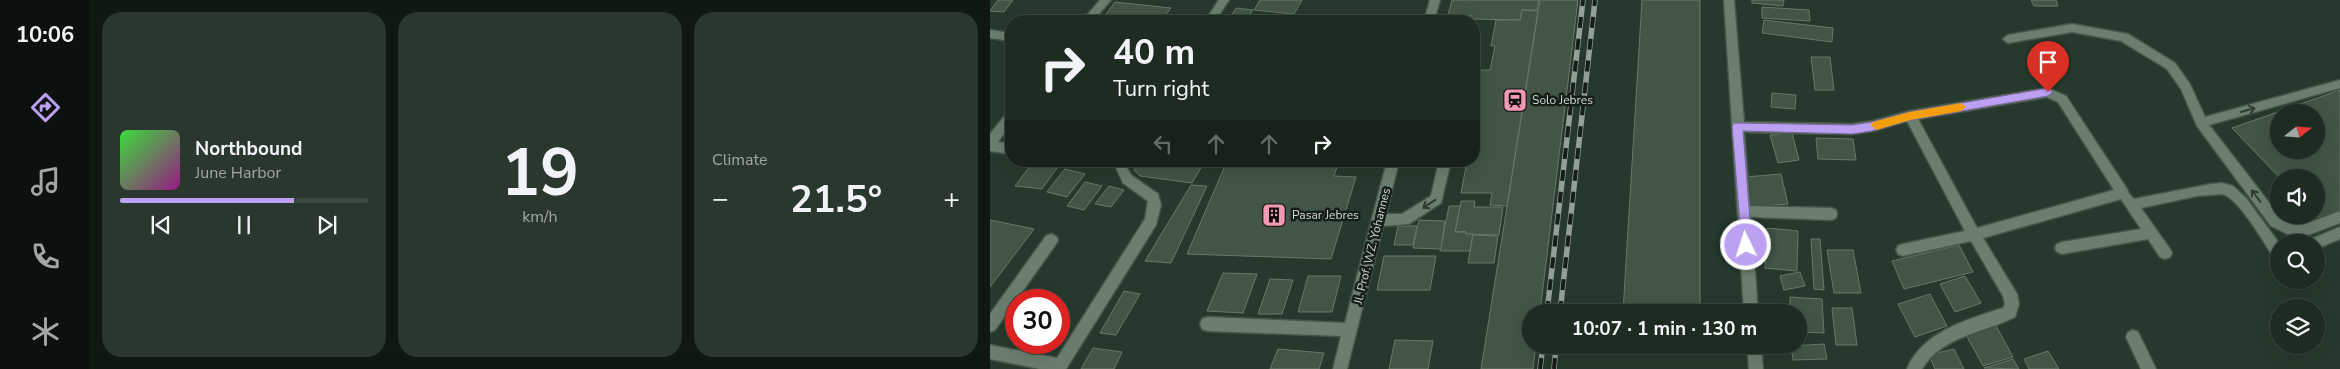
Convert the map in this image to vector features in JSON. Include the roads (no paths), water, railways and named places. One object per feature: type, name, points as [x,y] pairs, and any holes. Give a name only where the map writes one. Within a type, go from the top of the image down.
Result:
[{"type":"street","points":[[1093,15],[1106,0]]},
{"type":"street","points":[[1214,15],[1224,0]]},
{"type":"street","points":[[1431,15],[1435,0]]},
{"type":"street","points":[[1729,0],[1750,304]]},
{"type":"street","points":[[2008,39],[2072,28],[2124,37],[2171,66],[2186,87],[2201,123],[2276,222],[2294,231],[2308,229],[2340,217]]},
{"type":"street","points":[[990,34],[1005,36]]},
{"type":"street","points":[[2201,123],[2340,84]]},
{"type":"street","points":[[1737,126],[1852,129],[1910,116],[2042,92],[2054,94],[2067,106],[2131,205],[2165,253]]},
{"type":"street","points":[[1910,116],[1974,235],[2010,294],[2012,309],[2006,314],[1937,343],[1921,356],[1914,369]]},
{"type":"street","points":[[1005,124],[990,145],[1005,147]]},
{"type":"street","points":[[990,352],[1059,367],[1151,221],[1154,212],[1154,198],[1127,179],[1119,167]]},
{"type":"street","name":"Jl. Prof. WZ. Yohannes","points":[[1340,369],[1392,167]]},
{"type":"street","points":[[1379,220],[1404,220],[1437,199],[1444,167]]},
{"type":"street","points":[[2131,205],[2213,188],[2229,190],[2242,203],[2270,242]]},
{"type":"street","points":[[1902,250],[1974,235],[2123,192]]},
{"type":"street","points":[[1744,211],[1831,214]]},
{"type":"street","points":[[2062,248],[2150,233]]},
{"type":"street","points":[[2325,239],[2340,233]]},
{"type":"street","points":[[990,324],[1051,240]]},
{"type":"street","points":[[1207,324],[1350,330]]},
{"type":"street","points":[[2133,337],[2149,369]]},
{"type":"street","points":[[1755,354],[1756,369]]},
{"type":"railway","points":[[1548,304],[1583,0]]},
{"type":"railway","points":[[1561,304],[1595,0]]},
{"type":"railway","points":[[1540,369],[1542,354]]},
{"type":"railway","points":[[1554,369],[1555,354]]},
{"type":"place","name":"Solo Jebres","points":[[1515,100]]},
{"type":"place","name":"Pasar Jebres","points":[[1274,215]]}]
